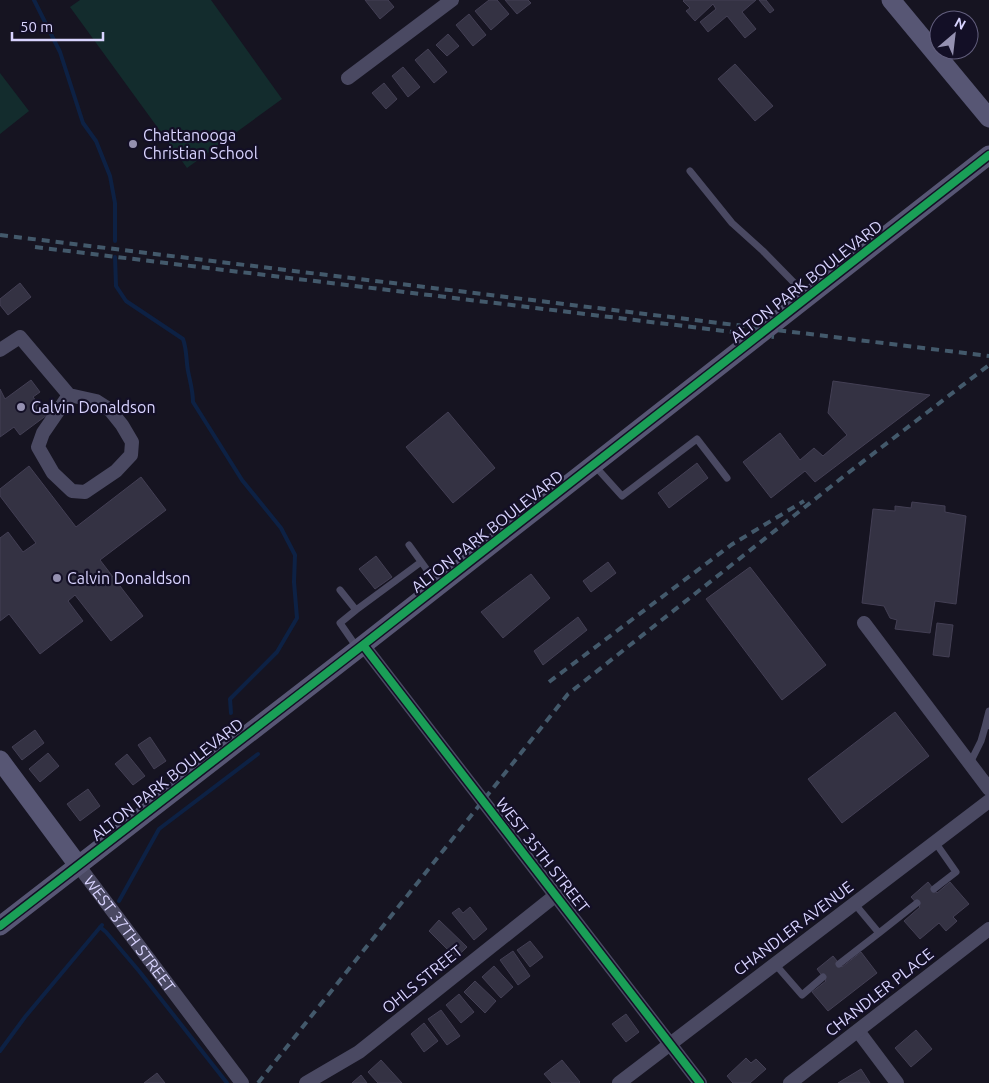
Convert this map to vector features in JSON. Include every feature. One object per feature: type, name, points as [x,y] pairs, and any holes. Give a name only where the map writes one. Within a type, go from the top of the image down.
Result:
[{"type":"main road","points":[[891,0],[989,118]]},
{"type":"main road","name":"ALTON PARK BOULEVARD","points":[[0,926],[989,156]]},
{"type":"main road","name":"WEST 37TH STREET","points":[[0,760],[78,865]]},
{"type":"street","points":[[348,78],[452,0]]},
{"type":"street","points":[[0,350],[20,338],[69,395],[96,401],[110,410],[122,425],[132,442],[131,455],[116,471],[86,492],[72,491],[53,473],[38,447],[43,433],[69,395]]},
{"type":"street","points":[[864,623],[989,789]]},
{"type":"street","name":"WEST 35TH STREET","points":[[360,647],[556,895],[700,1083]]},
{"type":"street","name":"CHANDLER AVENUE","points":[[619,1083],[989,801]]},
{"type":"street","name":"WEST 37TH STREET","points":[[78,865],[242,1083]]},
{"type":"street","name":"OHLS STREET","points":[[306,1083],[359,1052],[556,895]]},
{"type":"street","name":"CHANDLER PLACE","points":[[790,1083],[989,930]]},
{"type":"street","points":[[858,1031],[897,1083]]},
{"type":"lane","points":[[690,171],[732,224],[763,251],[808,297]]},
{"type":"lane","points":[[594,464],[622,496],[697,439],[727,478]]},
{"type":"lane","points":[[409,545],[438,585]]},
{"type":"lane","points":[[360,647],[340,623],[421,562]]},
{"type":"lane","points":[[340,590],[356,610]]},
{"type":"lane","points":[[970,764],[987,726],[989,711]]},
{"type":"lane","points":[[934,842],[956,872],[934,889]]},
{"type":"lane","points":[[854,903],[879,932]]},
{"type":"lane","points":[[839,964],[917,903]]},
{"type":"lane","points":[[775,964],[802,995],[823,977]]},
{"type":"green space","points":[[80,0],[211,0],[282,99],[187,168],[70,7]]},
{"type":"green space","points":[[0,73],[29,111],[0,134]]},
{"type":"building","points":[[365,0],[388,0],[394,7],[380,19]]},
{"type":"building","points":[[489,0],[497,0],[509,14],[491,30],[475,11]]},
{"type":"building","points":[[505,0],[528,0],[531,3],[517,14]]},
{"type":"building","points":[[684,0],[756,0],[742,12],[756,29],[745,38],[727,16],[708,32],[700,22],[716,9],[713,4],[695,21],[686,11],[690,8]]},
{"type":"building","points":[[759,0],[766,0],[774,10],[770,13]]},
{"type":"building","points":[[469,14],[486,35],[473,46],[456,25]]},
{"type":"building","points":[[448,34],[459,46],[447,56],[436,45]]},
{"type":"building","points":[[428,49],[447,72],[434,83],[415,60]]},
{"type":"building","points":[[735,64],[773,106],[755,121],[718,79]]},
{"type":"building","points":[[403,67],[420,87],[408,97],[392,76]]},
{"type":"building","points":[[384,83],[397,99],[386,109],[372,93]]},
{"type":"building","points":[[20,283],[31,297],[8,315],[0,305],[0,299]]},
{"type":"building","name":"Galvin Donaldson","points":[[31,380],[40,392],[33,397],[47,415],[20,435],[14,427],[0,437],[0,389],[5,399]]},
{"type":"building","points":[[833,381],[930,395],[815,482],[805,471],[771,498],[743,462],[780,433],[800,460],[814,448],[823,456],[847,435],[828,413]]},
{"type":"building","points":[[448,412],[495,468],[453,503],[406,447]]},
{"type":"building","points":[[697,463],[708,478],[669,508],[658,493]]},
{"type":"building","name":"Calvin Donaldson","points":[[29,466],[76,527],[141,477],[166,510],[100,560],[143,616],[111,641],[75,595],[68,601],[83,621],[40,654],[9,614],[0,621],[0,538],[8,532],[23,552],[36,543],[0,496],[0,489]]},
{"type":"building","points":[[912,502],[945,506],[945,512],[966,516],[956,604],[935,601],[930,633],[895,629],[897,620],[890,618],[884,606],[862,603],[873,509],[895,511],[895,506],[911,508]]},
{"type":"building","points":[[376,556],[392,577],[375,589],[359,569]]},
{"type":"building","points":[[608,562],[616,573],[591,592],[583,581]]},
{"type":"building","points":[[750,567],[826,665],[782,700],[706,599]]},
{"type":"building","points":[[531,574],[550,598],[503,638],[481,612]]},
{"type":"building","points":[[578,617],[587,630],[543,665],[534,651]]},
{"type":"building","points":[[937,623],[953,625],[949,657],[933,655]]},
{"type":"building","points":[[895,712],[929,756],[842,823],[808,779]]},
{"type":"building","points":[[35,730],[44,743],[22,760],[12,747]]},
{"type":"building","points":[[150,737],[166,761],[154,769],[138,745]]},
{"type":"building","points":[[48,753],[59,766],[40,782],[29,769]]},
{"type":"building","points":[[127,754],[145,776],[133,785],[115,764]]},
{"type":"building","points":[[88,789],[100,806],[80,821],[67,804]]},
{"type":"building","points":[[928,882],[937,893],[950,882],[969,904],[953,917],[957,921],[946,931],[939,923],[920,939],[904,921],[920,907],[911,897]]},
{"type":"building","points":[[470,907],[487,929],[474,940],[452,913],[459,908],[463,913]]},
{"type":"building","points":[[439,920],[467,947],[456,958],[429,931]]},
{"type":"building","points":[[530,941],[543,957],[530,967],[517,950]]},
{"type":"building","points":[[513,951],[530,976],[518,985],[500,960]]},
{"type":"building","points":[[861,952],[877,973],[828,1011],[812,992],[826,981],[817,969],[833,956],[842,967]]},
{"type":"building","points":[[494,966],[513,987],[501,998],[482,977]]},
{"type":"building","points":[[475,981],[496,1001],[485,1013],[464,992]]},
{"type":"building","points":[[459,994],[474,1012],[461,1023],[446,1005]]},
{"type":"building","points":[[441,1010],[460,1036],[447,1045],[428,1019]]},
{"type":"building","points":[[626,1014],[639,1032],[626,1042],[612,1024]]},
{"type":"building","points":[[424,1023],[438,1041],[424,1052],[411,1034]]},
{"type":"building","points":[[916,1030],[932,1049],[911,1067],[895,1048]]},
{"type":"building","points":[[746,1058],[751,1063],[756,1059],[766,1069],[750,1083],[733,1083],[727,1076]]},
{"type":"building","points":[[381,1060],[402,1083],[378,1083],[368,1072]]},
{"type":"building","points":[[562,1060],[579,1083],[552,1083],[544,1074]]},
{"type":"building","points":[[861,1069],[870,1083],[838,1083]]},
{"type":"building","points":[[157,1073],[165,1083],[144,1083]]},
{"type":"building","points":[[361,1075],[367,1083],[352,1083]]},
{"type":"waterway","points":[[34,0],[60,52],[83,123],[96,141],[110,176],[115,203],[115,241]]},
{"type":"waterway","points":[[115,257],[116,286],[126,301],[183,339],[193,402],[242,480],[281,528],[295,555],[294,582],[297,618],[277,652],[230,699],[231,713]]},
{"type":"waterway","points":[[119,901],[159,829],[258,754]]},
{"type":"waterway","points":[[0,1051],[25,1017],[102,925]]},
{"type":"waterway","points":[[100,927],[139,971],[227,1083]]},
{"type":"railway","points":[[0,235],[989,356]]},
{"type":"railway","points":[[35,247],[774,337]]},
{"type":"railway","points":[[258,1083],[568,694],[848,473],[989,365]]},
{"type":"railway","points":[[549,682],[731,545],[804,501]]},
{"type":"cycle path","points":[[0,926],[363,645],[989,155]]},
{"type":"cycle path","points":[[363,645],[700,1083]]},
{"type":"place","name":"Chattanooga Christian School","points":[[133,144]]},
{"type":"place","name":"Galvin Donaldson","points":[[21,407]]},
{"type":"place","name":"Calvin Donaldson","points":[[57,578]]}]
